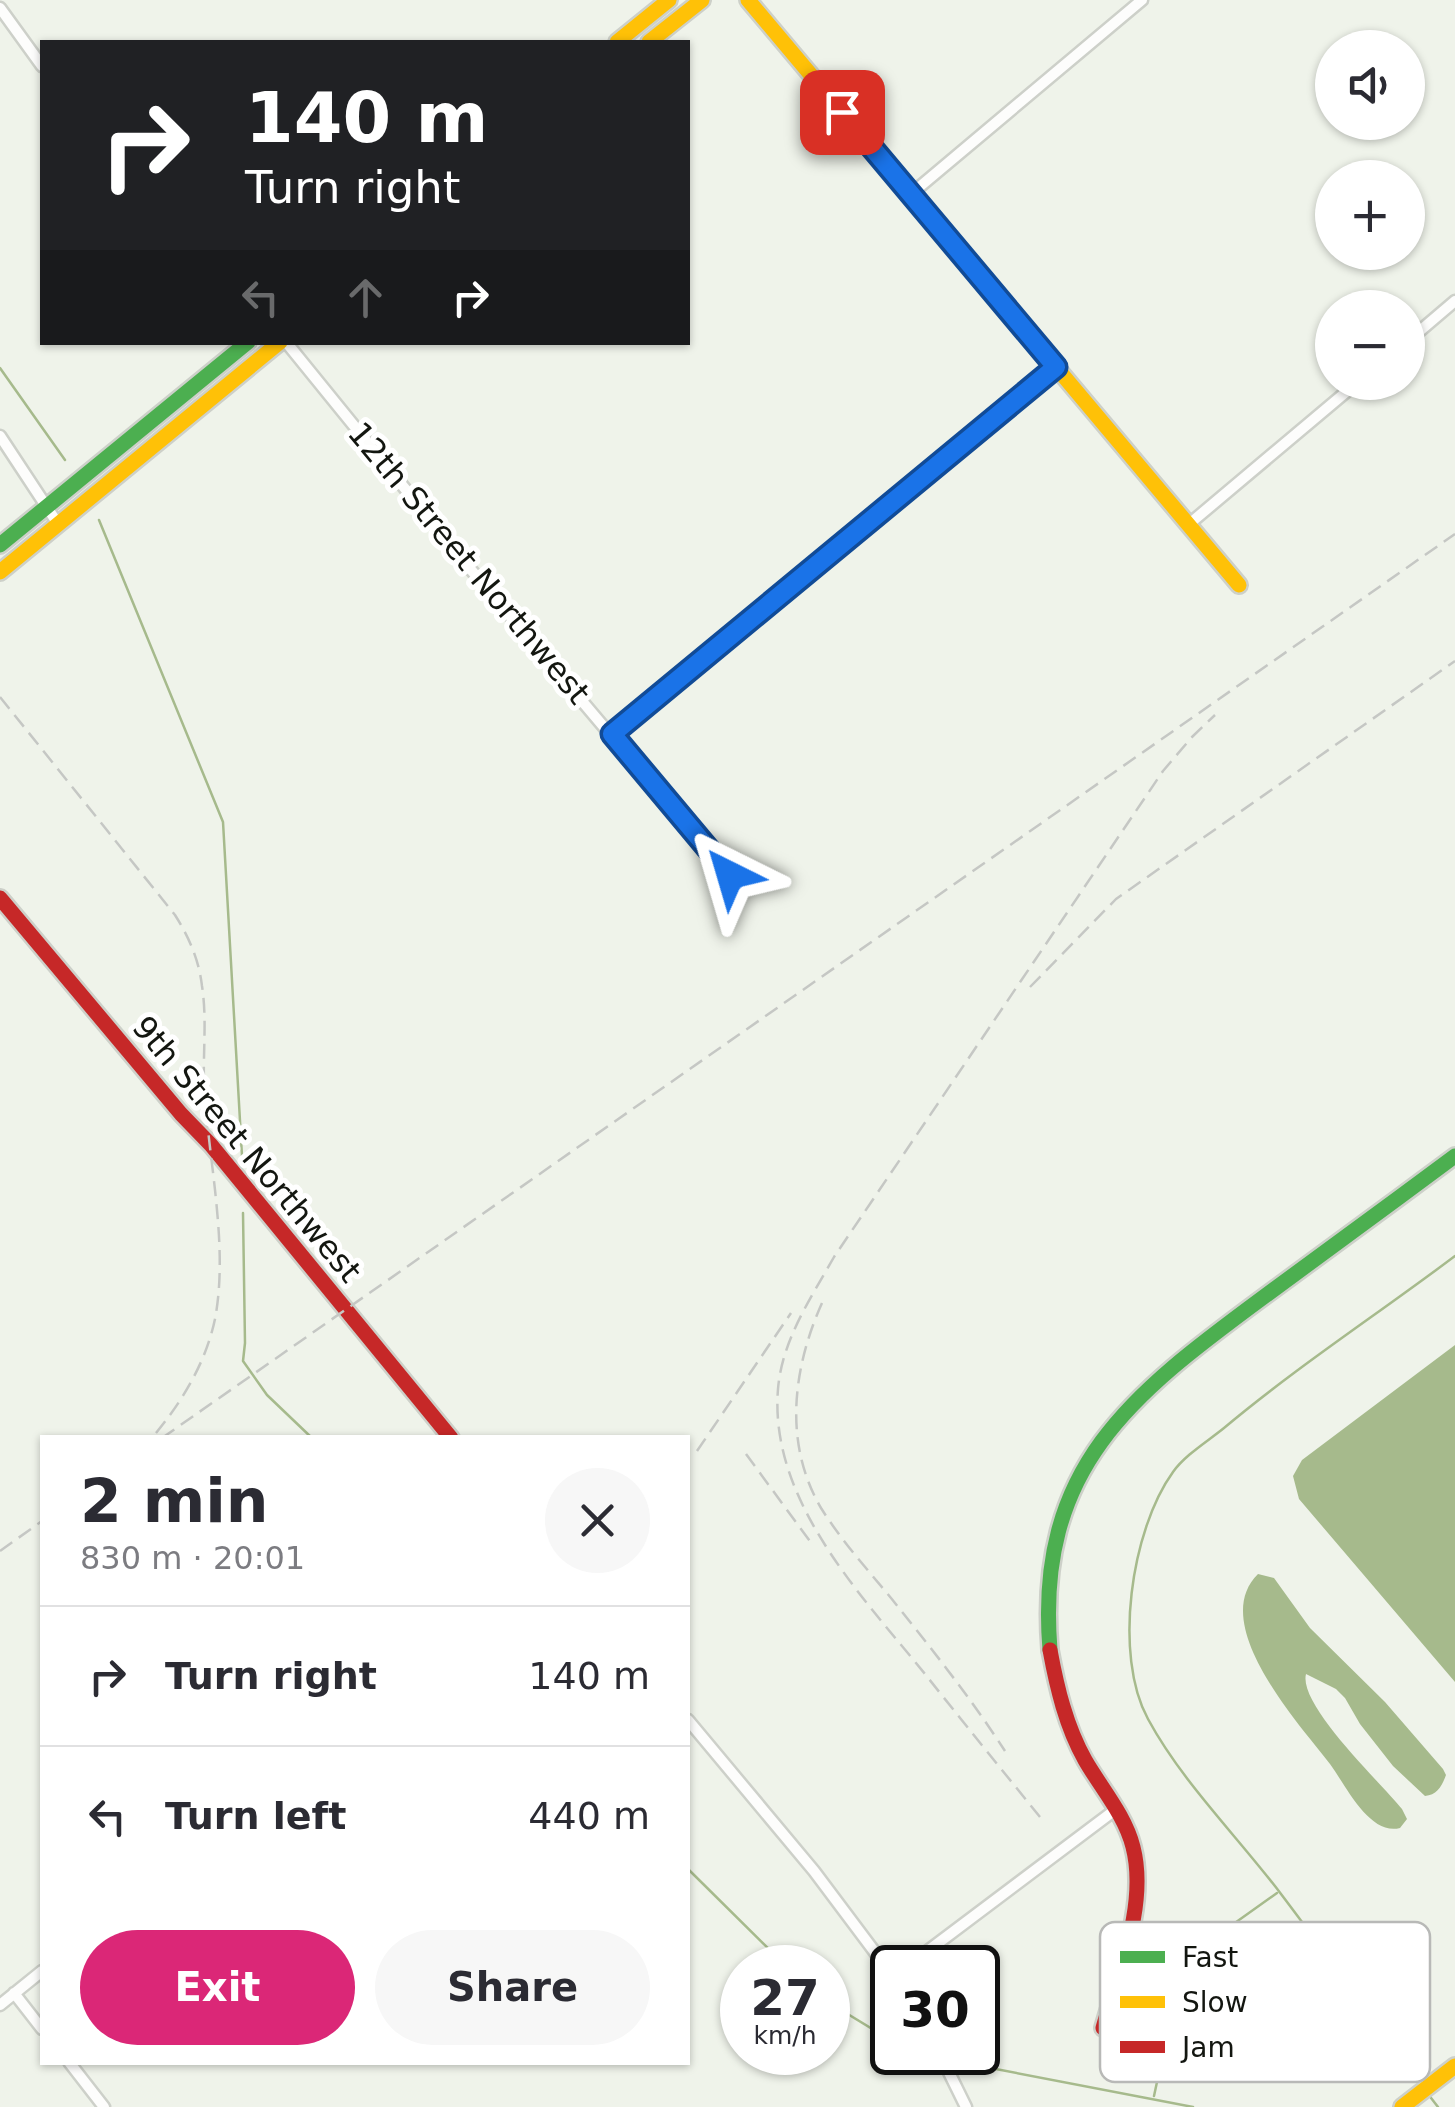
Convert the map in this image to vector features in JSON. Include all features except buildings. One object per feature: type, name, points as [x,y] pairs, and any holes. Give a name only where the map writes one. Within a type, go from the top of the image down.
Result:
[{"type":"street","points":[[619,40],[669,0]]},
{"type":"street","points":[[652,40],[702,0]]},
{"type":"street","points":[[748,0],[1239,585]]},
{"type":"street","points":[[910,194],[1142,0]]},
{"type":"street","points":[[0,8],[40,63]]},
{"type":"street","points":[[1425,327],[1455,301]]},
{"type":"street","points":[[0,544],[244,345]]},
{"type":"street","points":[[0,572],[279,345]]},
{"type":"street","name":"12th Street Northwest","points":[[285,345],[730,875]]},
{"type":"street","points":[[612,734],[1056,367]]},
{"type":"street","points":[[1188,525],[1337,400]]},
{"type":"street","points":[[0,436],[58,524]]},
{"type":"street","name":"9th Street Northwest","points":[[3,906],[211,1145],[449,1435]]},
{"type":"street","points":[[1129,1922],[1136,1864],[1129,1830],[1086,1764],[1054,1682],[1048,1634],[1050,1582],[1057,1535],[1072,1492],[1114,1424],[1154,1381],[1455,1156]]},
{"type":"street","points":[[690,1722],[814,1871],[870,1946]]},
{"type":"street","points":[[936,1945],[1116,1810]]},
{"type":"street","points":[[0,2005],[40,1973]]},
{"type":"street","points":[[14,1994],[40,2026]]},
{"type":"street","points":[[71,2065],[104,2107]]},
{"type":"street","points":[[1402,2107],[1455,2066]]},
{"type":"street","points":[[950,2075],[966,2107]]},
{"type":"shaded area","points":[[1455,1345],[1455,1682],[1299,1499],[1293,1476],[1302,1460]]},
{"type":"shaded area","points":[[1258,1574],[1274,1578],[1310,1628],[1385,1702],[1443,1769],[1446,1775],[1441,1786],[1425,1796],[1393,1766],[1345,1698],[1306,1674],[1307,1688],[1327,1723],[1402,1809],[1407,1819],[1400,1828],[1389,1828],[1368,1817],[1264,1673],[1250,1646],[1244,1619],[1245,1595]]},
{"type":"waterway","points":[[0,368],[65,460]]},
{"type":"waterway","points":[[99,520],[223,822],[242,1156]]},
{"type":"waterway","points":[[243,1213],[243,1361],[267,1395],[309,1435]]},
{"type":"waterway","points":[[1302,1922],[1194,1787],[1148,1719],[1131,1662],[1129,1628],[1137,1559],[1158,1497],[1178,1466],[1280,1383],[1455,1256]]},
{"type":"waterway","points":[[690,1871],[765,1945]]},
{"type":"waterway","points":[[1236,1922],[1277,1893]]},
{"type":"waterway","points":[[850,2015],[870,2028]]},
{"type":"waterway","points":[[1000,2070],[1193,2107]]},
{"type":"waterway","points":[[1154,2096],[1157,2082]]},
{"type":"waterway","points":[[1428,2094],[1438,2107]]},
{"type":"railway","points":[[166,1435],[1455,534]]},
{"type":"railway","points":[[1030,987],[1116,899],[1455,661]]},
{"type":"railway","points":[[0,697],[175,915],[193,949],[201,976],[204,1084],[219,1232],[219,1291],[211,1335],[199,1365],[156,1433]]},
{"type":"railway","points":[[1040,1817],[824,1544],[788,1469],[779,1430],[778,1389],[785,1353],[834,1257],[1163,771],[1215,715]]},
{"type":"railway","points":[[822,1303],[804,1353],[796,1406],[801,1458],[809,1483],[837,1531],[950,1673],[1005,1751]]},
{"type":"railway","points":[[697,1451],[791,1313]]},
{"type":"railway","points":[[746,1454],[812,1544]]},
{"type":"railway","points":[[0,1551],[40,1522]]},
{"type":"traffic: fast","points":[[0,545],[244,345]]},
{"type":"traffic: fast","points":[[1050,1650],[1049,1586],[1058,1531],[1076,1484],[1102,1441],[1134,1403],[1173,1367],[1455,1156]]},
{"type":"traffic: slow","points":[[619,40],[669,0]]},
{"type":"traffic: slow","points":[[652,40],[702,0]]},
{"type":"traffic: slow","points":[[748,0],[1239,585]]},
{"type":"traffic: slow","points":[[0,572],[276,345]]},
{"type":"traffic: slow","points":[[1402,2107],[1455,2066]]},
{"type":"traffic: jam","points":[[0,898],[211,1145],[449,1435]]},
{"type":"traffic: jam","points":[[1050,1650],[1072,1734],[1124,1824],[1133,1847],[1137,1892],[1133,1922]]},
{"type":"route","points":[[730,875],[612,734],[1056,367],[842,112]]}]
